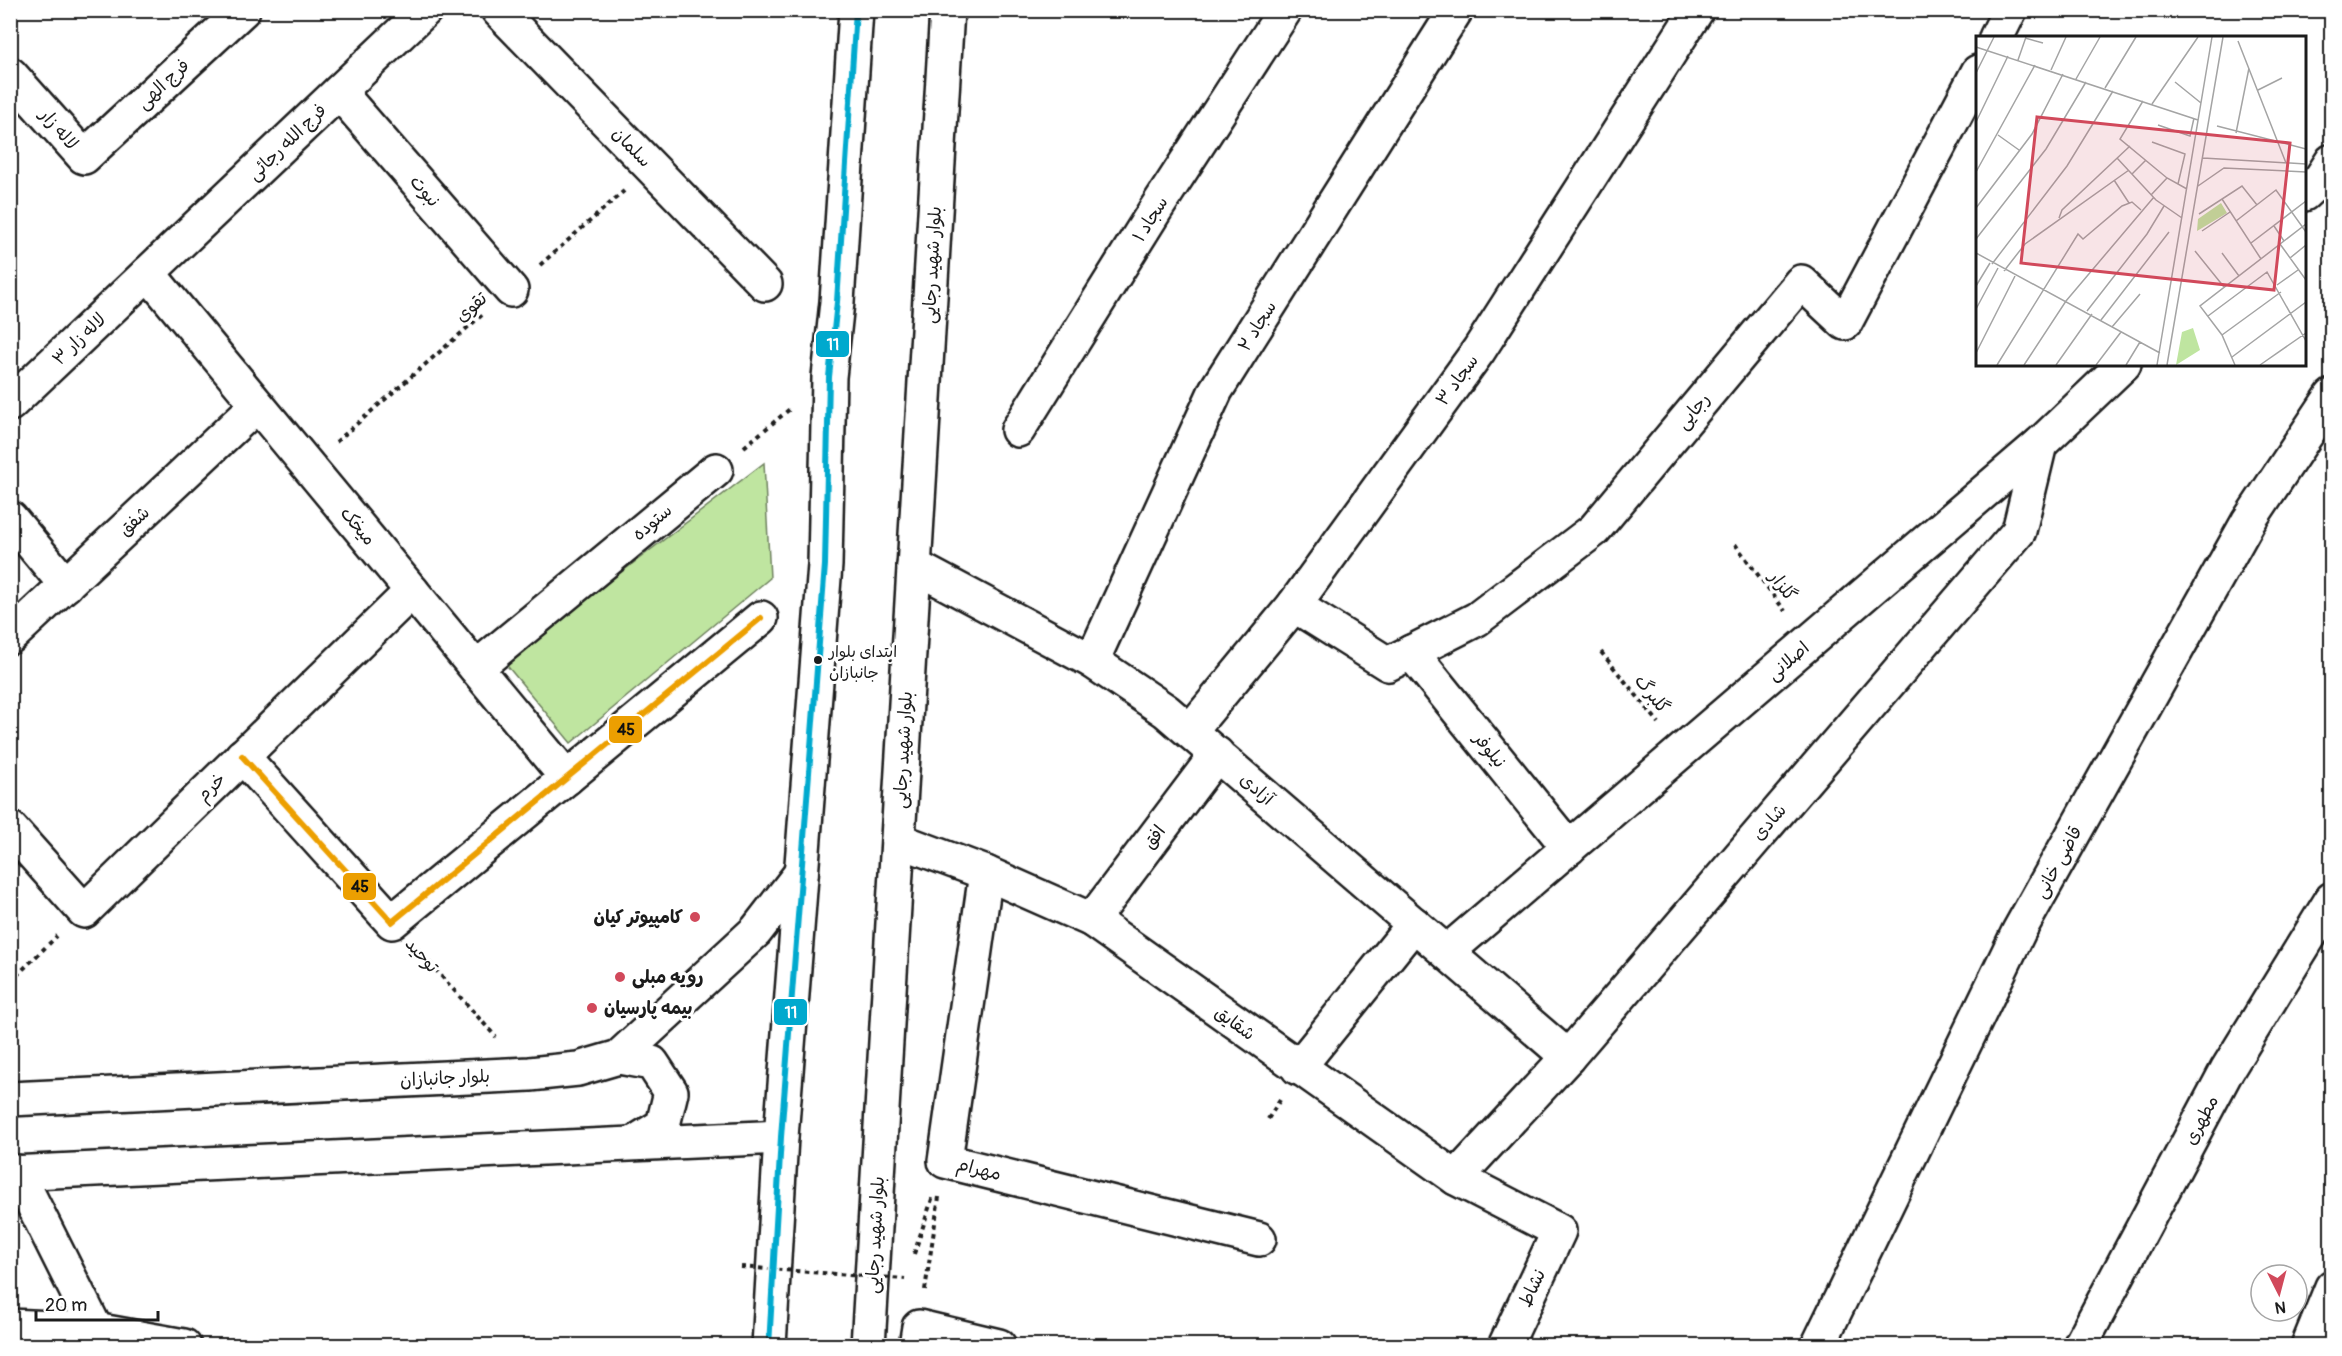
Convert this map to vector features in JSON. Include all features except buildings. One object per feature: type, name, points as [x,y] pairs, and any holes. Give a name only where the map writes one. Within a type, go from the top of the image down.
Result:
[{"type":"main road","name":"فرج الهی","points":[[84,157],[243,10]]},
{"type":"main road","name":"فرج الله رجائی","points":[[148,273],[425,10]]},
{"type":"main road","name":"سلمان","points":[[498,10],[765,284]]},
{"type":"main road","points":[[770,1346],[781,1137],[825,565],[829,377],[837,302],[856,10]]},
{"type":"main road","name":"بلوار شهید رجایی","points":[[868,1346],[947,10]]},
{"type":"main road","name":"سجاد ۱","points":[[1018,430],[1154,212],[1286,10]]},
{"type":"main road","name":"سجاد ۲","points":[[1092,661],[1216,390],[1456,10]]},
{"type":"main road","name":"سجاد ۳","points":[[1190,731],[1294,605],[1479,350],[1697,10]]},
{"type":"main road","points":[[1996,36],[2010,10]]},
{"type":"main road","name":"لاله زار","points":[[10,74],[84,157]]},
{"type":"main road","name":"رجایی","points":[[1294,605],[1388,664],[1477,619],[1594,531],[1801,282],[1845,322],[1976,74]]},
{"type":"main road","name":"نبوت","points":[[339,92],[511,290]]},
{"type":"main road","points":[[2306,192],[2320,178],[2331,161]]},
{"type":"main road","name":"لاله زار ۳","points":[[10,404],[148,273]]},
{"type":"main road","name":"میخک","points":[[148,273],[567,778]]},
{"type":"main road","name":"اصلانی","points":[[1447,952],[2040,444],[2122,366]]},
{"type":"main road","name":"قاضی خانی","points":[[1818,1346],[2019,931],[2248,522],[2331,396]]},
{"type":"main road","name":"شفق","points":[[10,637],[257,405]]},
{"type":"main road","name":"شادی","points":[[1456,1178],[1568,1057],[2019,531],[2040,444]]},
{"type":"main road","name":"ستوده","points":[[476,668],[716,470]]},
{"type":"main road","points":[[10,518],[66,585]]},
{"type":"main road","name":"آزادی","points":[[914,566],[1092,661],[1166,711],[1568,1057]]},
{"type":"main road","name":"خرم","points":[[84,911],[412,591]]},
{"type":"main road","points":[[392,922],[761,618]]},
{"type":"main road","name":"نیلوفر","points":[[1412,652],[1569,848]]},
{"type":"main road","name":"افق","points":[[1092,920],[1217,754]]},
{"type":"main road","name":"توحید","points":[[242,756],[392,922]]},
{"type":"main road","points":[[10,828],[84,911]]},
{"type":"main road","name":"شقایق","points":[[898,840],[986,873],[1092,920],[1456,1178],[1559,1231]]},
{"type":"main road","name":"بلوار جانبازان","points":[[10,1099],[530,1074],[578,1069],[619,1058],[756,931],[801,873]]},
{"type":"main road","name":"مهرام","points":[[986,873],[945,1161],[1259,1239]]},
{"type":"main road","name":"مطهری","points":[[2080,1346],[2227,1070],[2331,899]]},
{"type":"main road","points":[[1298,1068],[1414,924]]},
{"type":"main road","points":[[619,1058],[652,1064],[671,1092],[663,1125],[634,1143]]},
{"type":"main road","points":[[99,1338],[14,1172],[781,1137]]},
{"type":"main road","name":"نشاط","points":[[1505,1346],[1559,1231]]},
{"type":"main road","points":[[2308,1346],[2331,1287]]},
{"type":"main road","points":[[10,1326],[184,1346]]},
{"type":"main road","points":[[918,1336],[999,1346]]},
{"type":"path","name":"تقوی","points":[[308,466],[651,167]]},
{"type":"path","points":[[716,470],[829,377]]},
{"type":"path","name":"گلزار","points":[[1735,544],[1809,643]]},
{"type":"path","name":"گلبرگ","points":[[1601,652],[1682,752]]},
{"type":"path","points":[[10,982],[84,911]]},
{"type":"path","name":"توحید","points":[[392,922],[530,1074]]},
{"type":"path","points":[[913,1257],[945,1161]]},
{"type":"path","points":[[918,1336],[945,1161]]},
{"type":"path","points":[[741,1267],[905,1279]]},
{"type":"path","points":[[909,1268],[905,1279],[918,1336]]},
{"type":"green space","points":[[764,463],[770,578],[571,743],[504,662]]},
{"type":"transit line","name":"11","points":[[769,1346],[781,1137],[825,565],[829,377],[837,302],[856,10]]},
{"type":"transit line","name":"45","points":[[242,756],[392,922],[761,618]]},
{"type":"place","name":"ابتدای بلوار جانبازان","points":[[818,660]]},
{"type":"place","name":"کامپیوتر کیان","points":[[695,917]]},
{"type":"place","name":"رویه مبلی","points":[[620,977]]},
{"type":"place","name":"بیمه پارسیان","points":[[592,1008]]}]
